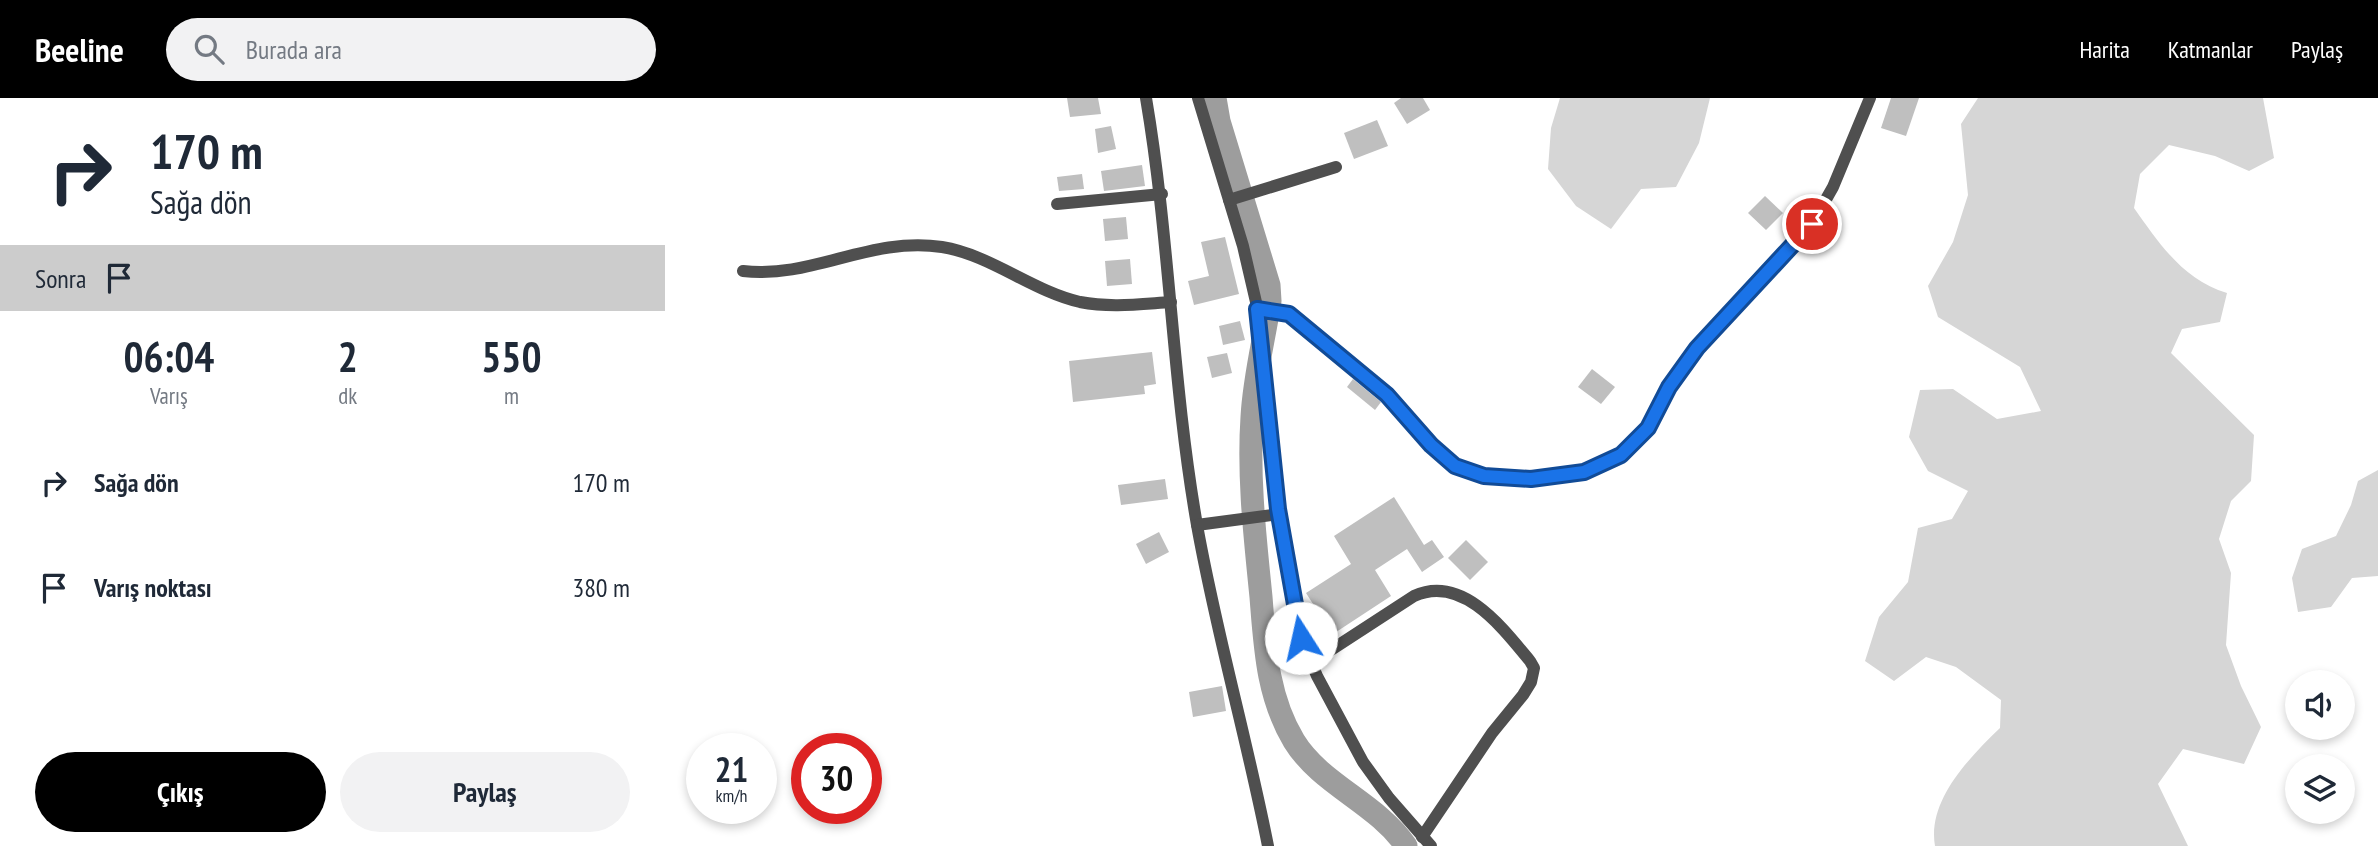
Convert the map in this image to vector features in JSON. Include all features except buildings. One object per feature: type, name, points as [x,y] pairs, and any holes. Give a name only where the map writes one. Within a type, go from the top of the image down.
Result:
[{"type":"street","points":[[1146,98],[1162,194],[1177,372],[1197,525],[1268,846]]},
{"type":"street","points":[[1198,98],[1229,200],[1257,309],[1279,514],[1301,638],[1311,663],[1363,762],[1427,842],[1492,733],[1531,682],[1534,667],[1473,602],[1458,593],[1433,589],[1414,596],[1311,663]]},
{"type":"street","points":[[1257,309],[1289,314],[1387,395],[1431,445],[1455,466],[1484,476],[1531,479],[1584,472],[1621,455],[1648,428],[1669,387],[1697,348],[1812,224],[1833,187],[1870,98]]},
{"type":"street","points":[[1229,200],[1335,167]]},
{"type":"street","points":[[1057,204],[1162,194]]},
{"type":"street","points":[[743,271],[785,273],[865,251],[908,245],[943,247],[994,265],[1045,290],[1079,301],[1110,306],[1171,302]]},
{"type":"street","points":[[1197,525],[1279,514]]},
{"type":"shaded area","points":[[1560,98],[1710,98],[1699,143],[1676,187],[1641,189],[1611,229],[1576,206],[1548,169],[1551,128]]},
{"type":"shaded area","points":[[1978,98],[2263,98],[2274,158],[2249,171],[2215,156],[2169,145],[2140,174],[2134,208],[2163,247],[2185,270],[2211,287],[2227,293],[2220,322],[2182,329],[2171,353],[2254,435],[2251,481],[2231,501],[2219,539],[2231,573],[2226,645],[2241,686],[2261,727],[2244,764],[2183,749],[2158,784],[2188,846],[1935,846],[1934,829],[1944,796],[1964,766],[2000,728],[2001,700],[1956,667],[1926,657],[1894,681],[1865,661],[1879,617],[1908,582],[1918,528],[1952,519],[1968,491],[1928,471],[1909,437],[1920,390],[1953,389],[1997,419],[2041,411],[2020,367],[1938,317],[1928,286],[1953,242],[1968,195],[1961,124]]},
{"type":"shaded area","points":[[2378,470],[2378,576],[2352,578],[2331,607],[2298,612],[2292,578],[2302,549],[2336,536],[2351,505],[2358,481]]},
{"type":"waterway","points":[[1215,98],[1219,121],[1269,285],[1270,301],[1253,402],[1251,462],[1254,530],[1264,634],[1273,689],[1285,724],[1305,756],[1380,818],[1406,846]]},
{"type":"route","points":[[1301,638],[1278,509],[1257,309],[1289,314],[1387,395],[1431,445],[1455,466],[1484,476],[1531,479],[1584,472],[1621,455],[1648,428],[1669,387],[1697,348],[1723,316],[1812,224]]}]
